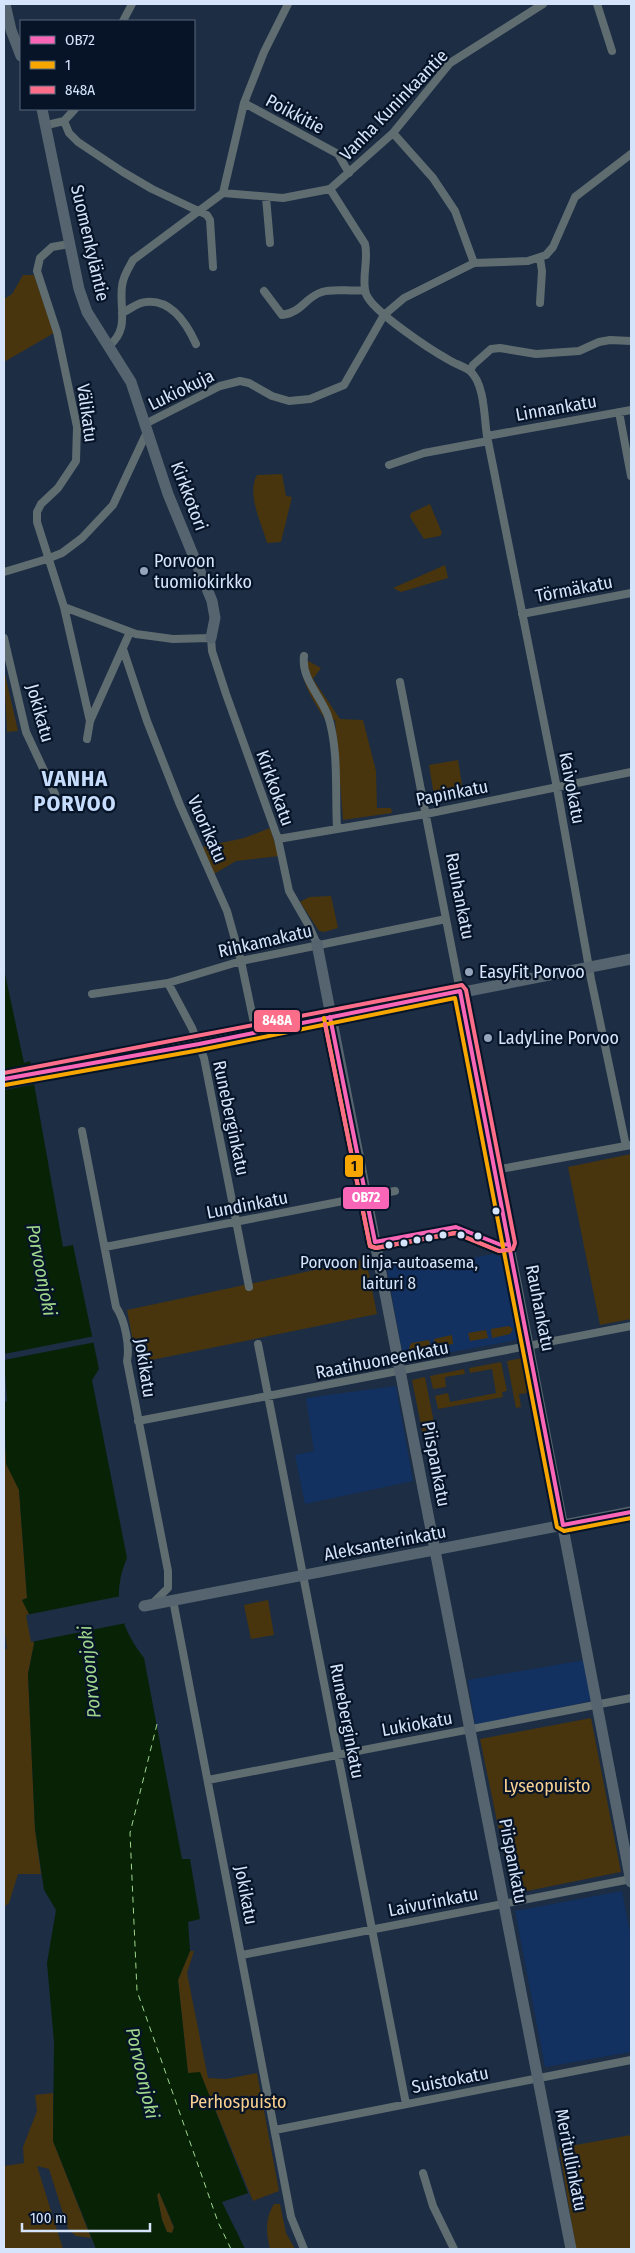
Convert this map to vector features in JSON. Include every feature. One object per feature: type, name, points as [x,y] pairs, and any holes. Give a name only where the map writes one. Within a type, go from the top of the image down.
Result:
[{"type":"main road","points":[[5,4],[11,30],[20,53]]},
{"type":"main road","name":"Suomenkyläntie","points":[[42,110],[47,125],[79,289],[87,312],[131,382],[146,428]]},
{"type":"main road","name":"Kirkkotori","points":[[146,428],[168,494],[212,601],[215,618],[211,638]]},
{"type":"main road","name":"Piispankatu","points":[[317,944],[537,2078]]},
{"type":"main road","points":[[4,1079],[199,1044],[460,991],[631,959]]},
{"type":"main road","name":"Rauhankatu","points":[[460,991],[631,1880]]},
{"type":"main road","name":"Aleksanterinkatu","points":[[148,1605],[631,1512]]},
{"type":"main road","name":"Meritullinkatu","points":[[537,2078],[571,2249]]},
{"type":"street","points":[[123,20],[132,4]]},
{"type":"street","points":[[109,346],[118,338],[122,313],[124,277],[133,260],[223,193],[244,103],[264,52],[288,4]]},
{"type":"street","name":"Vanha Kuninkaantie","points":[[223,193],[266,197],[301,196],[330,189],[393,133],[450,63],[543,4]]},
{"type":"street","points":[[597,4],[612,51]]},
{"type":"street","name":"Poikkitie","points":[[244,103],[338,154],[349,173]]},
{"type":"street","points":[[47,125],[64,121],[74,110]]},
{"type":"street","points":[[64,121],[69,133],[78,142],[152,189],[207,214],[210,220],[213,267]]},
{"type":"street","points":[[393,133],[433,178],[455,211],[474,262]]},
{"type":"street","points":[[384,315],[404,298],[474,262],[521,261],[540,258],[546,255],[553,247],[575,197],[631,154]]},
{"type":"street","points":[[330,189],[366,244],[368,255],[365,290],[371,302],[384,315],[448,360],[470,371],[473,365],[491,349],[500,348],[536,354],[579,351],[610,340],[631,341]]},
{"type":"street","points":[[266,197],[270,243]]},
{"type":"street","name":"Välikatu","points":[[69,244],[52,247],[40,258],[37,271],[57,332],[77,427],[76,461],[58,488],[41,504],[37,512],[47,559],[64,607],[90,721],[87,738]]},
{"type":"street","points":[[540,258],[542,271],[540,303]]},
{"type":"street","points":[[264,291],[282,316],[296,312],[315,295],[326,290],[352,292],[365,290]]},
{"type":"street","points":[[122,313],[144,302],[168,306],[188,326],[196,344]]},
{"type":"street","name":"Lukiokuja","points":[[146,428],[220,386],[240,382],[249,383],[272,396],[289,401],[310,399],[344,385],[384,315]]},
{"type":"street","name":"Kaivokatu","points":[[470,371],[479,386],[487,438],[557,788],[590,967],[628,1145]]},
{"type":"street","name":"Linnankatu","points":[[389,465],[424,452],[631,410]]},
{"type":"street","points":[[619,412],[631,476]]},
{"type":"street","points":[[4,572],[47,559],[62,552],[82,538],[108,512],[146,428]]},
{"type":"street","name":"Törmäkatu","points":[[522,614],[631,593]]},
{"type":"street","points":[[64,607],[130,632],[173,639],[211,638]]},
{"type":"street","points":[[90,721],[130,632]]},
{"type":"street","name":"Jokikatu","points":[[4,638],[26,732],[55,794]]},
{"type":"street","name":"Kirkkokatu","points":[[211,638],[212,651],[226,694],[278,839],[289,891],[317,944]]},
{"type":"street","name":"Vuorikatu","points":[[123,649],[147,721],[180,805],[227,910],[241,960],[254,1023]]},
{"type":"street","points":[[304,656],[304,670],[328,715],[332,735],[337,828]]},
{"type":"street","name":"Rauhankatu","points":[[400,682],[460,991]]},
{"type":"street","name":"Papinkatu","points":[[278,839],[426,814],[631,772]]},
{"type":"street","name":"Rihkamakatu","points":[[92,994],[168,983],[241,960],[446,919]]},
{"type":"street","points":[[168,983],[199,1044]]},
{"type":"street","name":"Runeberginkatu","points":[[199,1044],[237,1222],[248,1287]]},
{"type":"street","name":"Jokikatu","points":[[82,1131],[116,1306],[121,1313],[125,1333],[127,1361],[168,1571],[168,1588],[148,1605]]},
{"type":"street","points":[[495,1170],[628,1145]]},
{"type":"street","name":"Lundinkatu","points":[[105,1247],[395,1191]]},
{"type":"street","name":"Raatihuoneenkatu","points":[[138,1421],[401,1372],[631,1326]]},
{"type":"street","name":"Runeberginkatu","points":[[258,1344],[406,2104]]},
{"type":"street","name":"Jokikatu","points":[[173,1600],[287,2194],[294,2227],[304,2249]]},
{"type":"street","name":"Lukiokatu","points":[[208,1780],[631,1698]]},
{"type":"street","name":"Laivurinkatu","points":[[242,1955],[503,1903],[631,1880]]},
{"type":"street","name":"Suistokatu","points":[[275,2130],[631,2060]]},
{"type":"street","points":[[423,2173],[433,2206],[454,2249]]},
{"type":"shaded area","points":[[493,1254],[506,1259],[522,1339],[404,1361],[385,1259],[391,1258],[417,1269]]},
{"type":"shaded area","points":[[396,1386],[413,1481],[305,1504],[295,1455],[314,1451],[306,1398]]},
{"type":"shaded area","points":[[585,1660],[591,1701],[475,1725],[468,1680]]},
{"type":"shaded area","points":[[622,1891],[631,1938],[631,2052],[545,2067],[515,1911]]},
{"type":"green space","points":[[23,275],[34,275],[54,333],[4,362],[4,299],[12,294]]},
{"type":"green space","points":[[282,474],[286,496],[292,497],[281,542],[267,543],[254,500],[254,483],[257,475]]},
{"type":"green space","points":[[430,504],[442,533],[440,536],[424,539],[410,517],[411,513]]},
{"type":"green space","points":[[445,565],[448,578],[401,592],[393,588]]},
{"type":"green space","points":[[301,657],[321,668],[313,679],[340,719],[363,720],[376,771],[377,808],[391,808],[392,813],[343,820],[335,720],[325,719],[312,697],[302,673]]},
{"type":"green space","points":[[4,670],[18,731],[7,732]]},
{"type":"green space","points":[[458,760],[464,797],[435,802],[429,765]]},
{"type":"green space","points":[[270,828],[279,856],[236,861],[214,874],[202,847],[244,838]]},
{"type":"green space","points":[[331,896],[338,928],[324,932],[319,931],[300,902],[309,897]]},
{"type":"green space","points":[[631,1154],[631,1319],[600,1325],[568,1167]]},
{"type":"green space","points":[[366,1259],[377,1314],[137,1363],[127,1310]]},
{"type":"green space","points":[[509,1326],[513,1329],[510,1334],[492,1338],[491,1329]]},
{"type":"green space","points":[[486,1330],[488,1338],[470,1341],[468,1333]]},
{"type":"green space","points":[[452,1335],[453,1344],[435,1347],[434,1339]]},
{"type":"green space","points":[[429,1340],[431,1348],[413,1352],[409,1348],[411,1343]]},
{"type":"green space","points":[[522,1358],[528,1393],[519,1394],[521,1407],[516,1408],[507,1361]]},
{"type":"green space","points":[[501,1362],[507,1391],[502,1392],[503,1397],[438,1409],[435,1396],[448,1393],[450,1402],[496,1393],[492,1369],[470,1373],[469,1368]]},
{"type":"green space","points":[[464,1369],[465,1374],[445,1377],[446,1387],[433,1389],[430,1376]]},
{"type":"green space","points":[[425,1377],[436,1433],[423,1435],[412,1380]]},
{"type":"green space","points":[[4,1438],[7,1464],[19,1490],[27,1598],[22,1600],[29,1614],[34,1644],[28,1674],[35,1829],[41,1874],[18,1874],[9,1903],[4,1907],[4,1649],[7,1649],[4,1626]]},
{"type":"green space","points":[[268,1600],[274,1635],[251,1639],[244,1605]]},
{"type":"green space","name":"Lyseopuisto","points":[[591,1718],[621,1872],[512,1894],[480,1739]]},
{"type":"green space","name":"Perhospuisto","points":[[190,1951],[194,1951],[187,1973],[208,2078],[226,2079],[257,2073],[279,2191],[253,2201],[200,2073],[188,2074],[178,1980]]},
{"type":"green space","points":[[53,2093],[53,2141],[91,2238],[76,2236],[68,2229],[49,2169],[37,2166],[63,2249],[5,2249],[4,2166],[24,2163],[23,2147],[37,2111],[35,2095]]},
{"type":"green space","points":[[631,2135],[631,2249],[576,2249],[559,2148]]},
{"type":"green space","points":[[159,2192],[174,2228],[173,2233],[167,2232],[162,2220],[157,2195]]},
{"type":"green space","points":[[274,2204],[280,2204],[286,2233],[295,2249],[270,2249],[267,2226]]},
{"type":"water","name":"Porvoonjoki","points":[[4,969],[24,1063],[30,1061],[63,1247],[73,1245],[99,1369],[92,1380],[127,1558],[122,1571],[120,1585],[120,1610],[129,1635],[144,1658],[182,1859],[190,1859],[200,1919],[188,1922],[190,1951],[178,1980],[188,2073],[200,2072],[248,2193],[222,2202],[245,2249],[96,2249],[53,2141],[54,2042],[47,1963],[56,1910],[44,1890],[35,1829],[28,1674],[34,1644],[29,1614],[22,1600],[27,1598],[19,1490],[6,1464],[4,1402],[7,1401],[4,1358]],"holes":[[[159,2192],[174,2227],[172,2233],[167,2232],[162,2220],[157,2195]]]},
{"type":"pier","points":[[33,1064],[37,1084],[4,1090],[4,1070]]},
{"type":"pier","points":[[95,1336],[96,1342],[4,1360],[4,1354]]},
{"type":"pier","points":[[121,1596],[126,1623],[31,1642],[26,1615]]},
{"type":"ferry route","points":[[157,1724],[130,1833],[137,1991],[218,2222],[231,2249]]},
{"type":"transit line","name":"848A","points":[[4,1073],[462,985],[466,990],[515,1243],[513,1249],[499,1251],[455,1233],[376,1248],[370,1246],[325,1024]]},
{"type":"transit line","name":"OB72","points":[[4,1079],[199,1044],[460,991],[563,1525]]},
{"type":"transit line","name":"1","points":[[5,1085],[200,1050],[455,998],[557,1527],[564,1531],[631,1518]]},
{"type":"transit line","name":"OB72","points":[[330,1017],[375,1242],[456,1227],[501,1245],[509,1244]]},
{"type":"transit line","name":"1","points":[[324,1018],[370,1246],[376,1248],[455,1233],[499,1251],[510,1250]]},
{"type":"transit line","name":"OB72","points":[[563,1525],[631,1512]]},
{"type":"place","name":"Porvoon tuomiokirkko","points":[[144,571]]},
{"type":"place","name":"EasyFit Porvoo","points":[[469,972]]},
{"type":"place","name":"LadyLine Porvoo","points":[[488,1038]]},
{"type":"place","name":"Porvoon linja-autoasema, laituri 8","points":[[389,1245]]},
{"type":"district","name":"VANHA PORVOO","points":[[75,790]]}]
